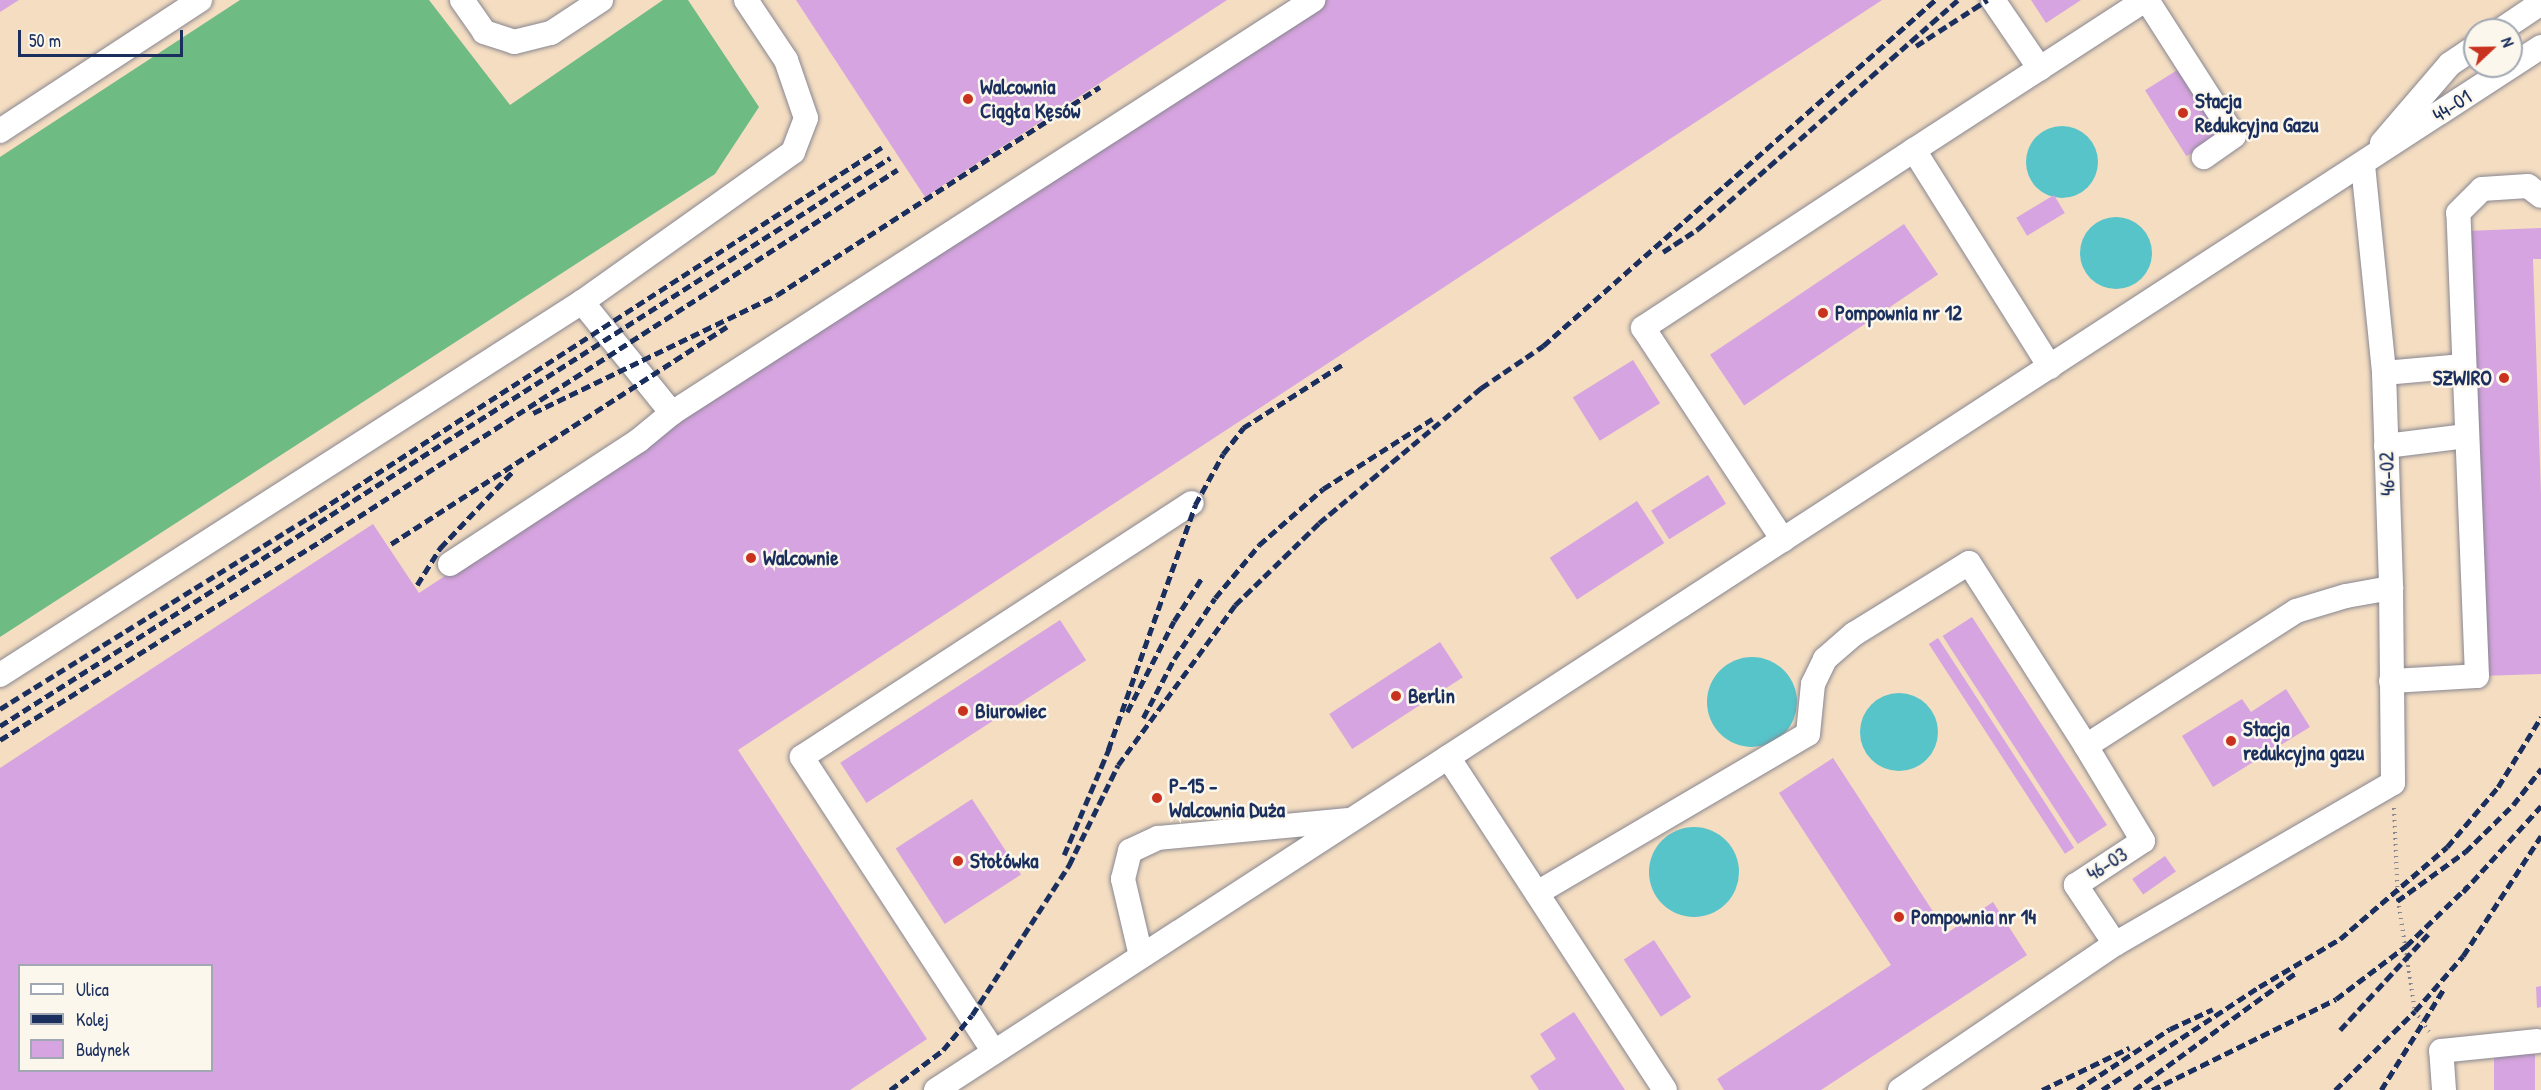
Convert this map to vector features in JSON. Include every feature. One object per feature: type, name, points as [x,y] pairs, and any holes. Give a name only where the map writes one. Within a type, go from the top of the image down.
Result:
[{"type":"lane","points":[[0,131],[200,0]]},
{"type":"lane","points":[[462,0],[484,33],[514,42],[551,33],[601,0]]},
{"type":"lane","points":[[0,675],[582,302],[793,152],[806,118],[786,60],[746,0]]},
{"type":"lane","points":[[450,564],[638,441],[672,413],[1313,0]]},
{"type":"lane","points":[[1994,0],[2040,69]]},
{"type":"lane","points":[[1783,540],[1643,328],[2146,0],[2234,136],[2204,157]]},
{"type":"lane","points":[[2519,18],[2541,3]]},
{"type":"lane","name":"44-01","points":[[936,1090],[2363,165],[2541,47]]},
{"type":"lane","points":[[2363,165],[2450,64],[2463,55]]},
{"type":"lane","points":[[1914,150],[2050,367]]},
{"type":"lane","name":"46-02","points":[[2363,165],[2384,373],[2391,588],[2393,783]]},
{"type":"lane","points":[[2391,681],[2477,676],[2458,213],[2482,189],[2528,186],[2541,196]]},
{"type":"lane","points":[[582,302],[672,413]]},
{"type":"lane","points":[[2384,373],[2463,366]]},
{"type":"lane","points":[[2386,446],[2466,436]]},
{"type":"lane","points":[[994,1052],[802,758],[1191,503]]},
{"type":"lane","points":[[1537,893],[1808,734],[1813,684],[1825,659],[1854,634],[1969,563],[2086,746],[2296,611],[2391,588]]},
{"type":"lane","name":"46-03","points":[[2086,746],[2143,841],[2076,885],[2115,944]]},
{"type":"lane","points":[[1448,757],[1665,1090]]},
{"type":"lane","points":[[1900,1090],[2115,944],[2393,783]]},
{"type":"lane","points":[[1142,956],[1124,879],[1130,851],[1158,838],[1352,819]]},
{"type":"lane","points":[[2444,1090],[2441,1051],[2537,1041]]},
{"type":"path","points":[[2393,783],[2398,900],[2415,1011],[2441,1051]]},
{"type":"green space","points":[[240,0],[429,0],[510,105],[663,0],[688,0],[759,107],[715,174],[0,637],[0,157]]},
{"type":"water","points":[[2069,126],[2088,136],[2096,148],[2098,162],[2096,176],[2088,188],[2076,196],[2055,198],[2036,188],[2028,176],[2026,155],[2036,136],[2048,128]]},
{"type":"water","points":[[2116,217],[2136,223],[2146,233],[2152,253],[2146,273],[2136,283],[2116,289],[2096,283],[2086,273],[2080,253],[2086,233],[2096,223]]},
{"type":"water","points":[[1752,657],[1769,660],[1784,670],[1794,685],[1797,702],[1794,719],[1784,734],[1769,744],[1752,747],[1735,744],[1720,734],[1710,719],[1707,702],[1710,685],[1720,670],[1735,660]]},
{"type":"water","points":[[1891,693],[1907,693],[1921,699],[1932,710],[1938,724],[1938,740],[1932,754],[1921,765],[1907,771],[1891,771],[1877,765],[1866,754],[1860,740],[1860,724],[1866,710],[1877,699]]},
{"type":"water","points":[[1694,827],[1711,831],[1726,840],[1735,855],[1739,872],[1735,889],[1726,904],[1711,913],[1694,917],[1677,913],[1662,904],[1653,889],[1649,872],[1653,855],[1662,840],[1677,831]]},
{"type":"building","points":[[0,0],[19,0],[0,12]]},
{"type":"building","name":"Walcownia Ciągła Kęsów","points":[[796,0],[1227,0],[925,197]]},
{"type":"building","name":"Walcownie","points":[[1324,0],[1882,0],[738,750],[927,1039],[850,1090],[0,1090],[0,768],[373,524],[419,593]]},
{"type":"building","points":[[2031,0],[2081,0],[2046,23]]},
{"type":"building","name":"Stacja Redukcyjna Gazu","points":[[2179,69],[2220,135],[2186,156],[2145,90]]},
{"type":"building","points":[[2054,195],[2065,213],[2027,236],[2016,218]]},
{"type":"building","name":"Pompownia nr 12","points":[[1904,224],[1938,275],[1744,405],[1710,355]]},
{"type":"building","name":"SZWIRO","points":[[2541,228],[2541,259],[2533,259],[2541,495],[2541,674],[2481,676],[2466,231]]},
{"type":"building","points":[[1633,360],[1660,403],[1600,441],[1573,398]]},
{"type":"building","points":[[1708,475],[1726,504],[1669,539],[1651,511]]},
{"type":"building","points":[[1637,501],[1664,543],[1577,600],[1550,558]]},
{"type":"building","points":[[1972,617],[2107,825],[2078,844],[1943,636]]},
{"type":"building","name":"Biurowiec","points":[[1060,620],[1086,660],[866,803],[840,763]]},
{"type":"building","points":[[1938,638],[2074,848],[2065,854],[1929,644]]},
{"type":"building","name":"Berlin","points":[[1440,642],[1463,677],[1352,749],[1329,714]]},
{"type":"building","name":"Stacja redukcyjna gazu","points":[[2286,689],[2310,727],[2213,787],[2182,736],[2242,699],[2251,712]]},
{"type":"building","name":"Pompownia nr 14","points":[[1833,758],[1947,933],[1993,902],[2027,955],[1821,1090],[1724,1090],[1717,1079],[1891,965],[1779,793]]},
{"type":"building","name":"Stołówka","points":[[972,799],[1021,874],[945,924],[896,849]]},
{"type":"building","points":[[2165,856],[2176,872],[2143,895],[2132,879]]},
{"type":"building","points":[[1654,940],[1691,997],[1661,1017],[1624,960]]},
{"type":"building","points":[[2541,986],[2541,1007],[2537,1008],[2536,987]]},
{"type":"building","points":[[1574,1012],[1625,1090],[1539,1090],[1530,1076],[1556,1059],[1540,1034]]},
{"type":"building","points":[[2494,1054],[2535,1054],[2535,1090],[2494,1090]]},
{"type":"railway","points":[[890,1090],[943,1050],[972,1015],[1069,865],[1118,765],[1235,605],[1319,523],[1481,388],[1543,346],[1935,0]]},
{"type":"railway","points":[[1663,252],[1698,229],[1958,0]]},
{"type":"railway","points":[[1916,46],[1987,0]]},
{"type":"railway","points":[[533,413],[777,295],[1100,87]]},
{"type":"railway","points":[[0,709],[319,511],[882,147]]},
{"type":"railway","points":[[0,726],[890,158]]},
{"type":"railway","points":[[0,740],[324,539],[897,170]]},
{"type":"railway","points":[[391,544],[727,327]]},
{"type":"railway","points":[[1108,750],[1195,505],[1223,454],[1243,428],[1343,364]]},
{"type":"railway","points":[[1143,718],[1174,659],[1215,598],[1259,545],[1323,489],[1432,419]]},
{"type":"railway","points":[[417,585],[440,548],[513,471]]},
{"type":"railway","points":[[1127,712],[1174,621],[1201,579]]},
{"type":"railway","points":[[2102,1090],[2259,987],[2340,939],[2447,847],[2498,787],[2541,717]]},
{"type":"railway","points":[[1064,855],[1111,744]]},
{"type":"railway","points":[[2397,901],[2465,852],[2513,805],[2541,769]]},
{"type":"railway","points":[[2463,892],[2541,806]]},
{"type":"railway","points":[[2335,1090],[2415,1011],[2463,956],[2541,836]]},
{"type":"railway","points":[[2152,1090],[2336,999],[2406,946],[2468,886]]},
{"type":"railway","points":[[2340,1030],[2430,932]]},
{"type":"railway","points":[[2134,1090],[2297,972]]},
{"type":"railway","points":[[2381,1090],[2443,990]]},
{"type":"railway","points":[[2077,1090],[2170,1029],[2213,1009]]},
{"type":"railway","points":[[2042,1090],[2129,1048]]},
{"type":"place","name":"Walcownia Ciągła Kęsów","points":[[968,99]]},
{"type":"place","name":"Stacja Redukcyjna Gazu","points":[[2183,113]]},
{"type":"place","name":"Pompownia nr 12","points":[[1823,313]]},
{"type":"place","name":"SZWIRO","points":[[2504,378]]},
{"type":"place","name":"Walcownie","points":[[751,558]]},
{"type":"place","name":"Berlin","points":[[1396,696]]},
{"type":"place","name":"Biurowiec","points":[[963,711]]},
{"type":"place","name":"Stacja redukcyjna gazu","points":[[2231,741]]},
{"type":"place","name":"P-15 - Walcownia Duża","points":[[1157,798]]},
{"type":"place","name":"Stołówka","points":[[958,861]]},
{"type":"place","name":"Pompownia nr 14","points":[[1899,917]]}]
